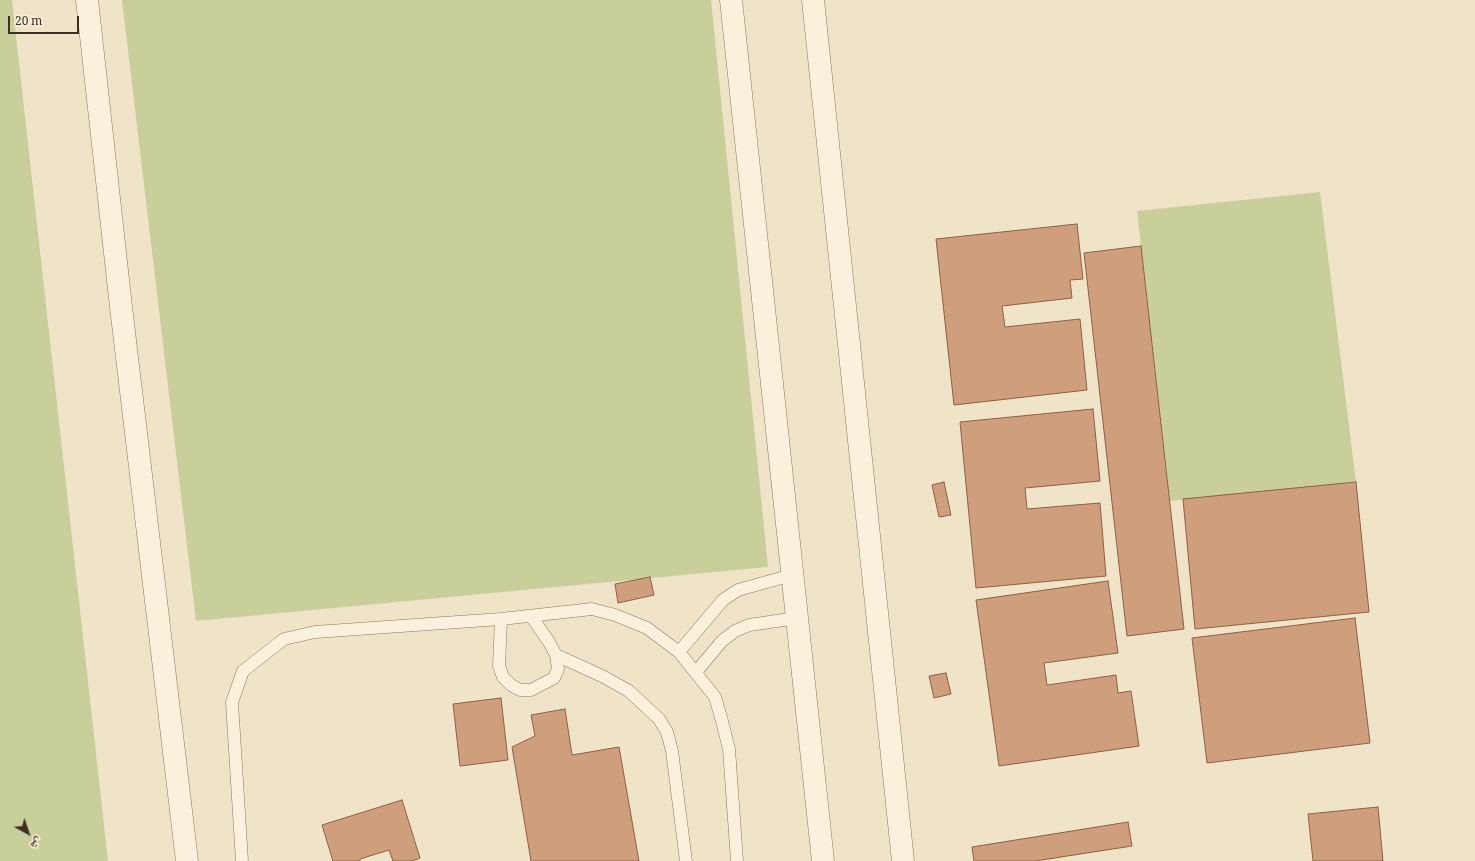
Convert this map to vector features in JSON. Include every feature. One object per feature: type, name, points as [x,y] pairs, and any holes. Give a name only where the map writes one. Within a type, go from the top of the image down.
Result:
[{"type":"street","points":[[87,0],[121,307],[187,861]]},
{"type":"street","points":[[731,0],[823,861]]},
{"type":"street","points":[[813,0],[903,861]]},
{"type":"lane","points":[[679,652],[712,612],[738,590],[792,575]]},
{"type":"lane","points":[[242,861],[232,702],[243,671],[284,639],[315,632],[501,619],[592,609],[615,615],[647,628],[679,652],[715,697],[729,749],[737,861]]},
{"type":"lane","points":[[501,619],[499,666],[503,677],[511,686],[520,690],[532,690],[554,678],[558,669],[556,655],[531,616]]},
{"type":"lane","points":[[696,672],[722,641],[735,632],[749,625],[797,618]]},
{"type":"lane","points":[[556,655],[602,676],[629,691],[659,719],[667,732],[672,751],[686,861]]},
{"type":"green space","points":[[0,0],[12,0],[108,861],[0,861]]},
{"type":"green space","points":[[122,0],[711,0],[768,567],[196,621]]},
{"type":"green space","points":[[1320,192],[1356,482],[1170,501],[1137,211]]},
{"type":"building","points":[[1077,224],[1083,279],[1070,280],[1072,298],[1002,306],[1005,327],[1080,319],[1087,390],[954,405],[936,239]]},
{"type":"building","points":[[1141,246],[1184,629],[1127,636],[1084,253]]},
{"type":"building","points":[[1093,409],[1100,481],[1025,488],[1027,509],[1100,503],[1106,576],[976,588],[960,422]]},
{"type":"building","points":[[944,482],[951,515],[939,517],[932,485]]},
{"type":"building","points":[[1356,482],[1369,612],[1195,629],[1183,499]]},
{"type":"building","points":[[650,577],[654,595],[618,603],[615,584]]},
{"type":"building","points":[[1108,581],[1118,653],[1044,663],[1047,685],[1116,675],[1118,693],[1131,691],[1139,746],[999,766],[976,600]]},
{"type":"building","points":[[1355,618],[1370,743],[1207,763],[1192,638]]},
{"type":"building","points":[[946,673],[951,694],[934,698],[929,676]]},
{"type":"building","points":[[501,698],[508,760],[460,766],[453,704]]},
{"type":"building","points":[[565,709],[572,755],[619,747],[639,861],[531,861],[512,747],[535,736],[531,715]]},
{"type":"building","points":[[402,800],[420,858],[412,861],[393,861],[389,850],[360,859],[360,861],[333,861],[322,825]]},
{"type":"building","points":[[1378,807],[1383,861],[1313,861],[1308,814]]},
{"type":"building","points":[[1128,822],[1132,846],[1035,861],[974,861],[972,847]]}]
